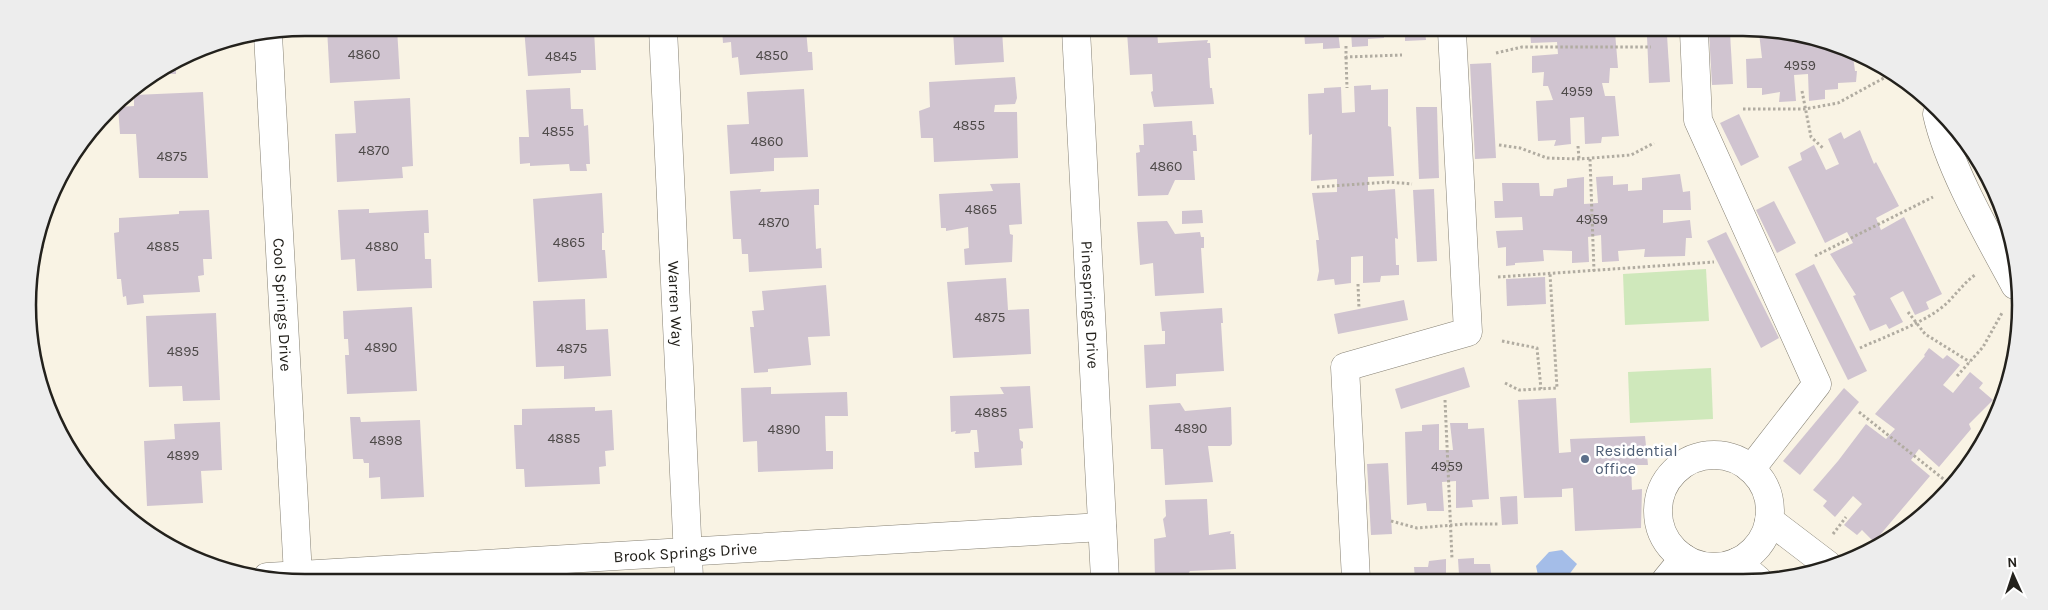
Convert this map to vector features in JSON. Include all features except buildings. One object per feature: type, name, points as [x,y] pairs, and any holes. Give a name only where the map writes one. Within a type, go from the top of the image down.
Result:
[{"type":"street","name":"Warren Way","points":[[663,36],[689,565]]},
{"type":"street","name":"Pinesprings Drive","points":[[1076,36],[1105,574]]},
{"type":"street","points":[[1356,574],[1345,367],[1468,332],[1452,36]]},
{"type":"street","points":[[1694,36],[1698,120],[1817,384],[1751,469]]},
{"type":"street","name":"Cool Springs Drive","points":[[268,39],[298,574]]},
{"type":"street","points":[[1940,123],[1957,169],[1982,224],[2009,274]]},
{"type":"street","points":[[1718,456],[1736,459],[1751,469],[1763,484],[1769,501],[1769,520],[1763,537],[1752,552],[1737,562],[1719,567],[1701,566],[1684,558],[1670,546],[1661,530],[1658,512],[1660,494],[1669,478],[1682,465],[1699,457],[1718,456]]},
{"type":"street","points":[[1769,520],[1828,553]]},
{"type":"street","name":"Brook Springs Drive","points":[[369,574],[689,565],[1102,527]]},
{"type":"street","points":[[1671,574],[1684,558]]},
{"type":"street","points":[[1737,562],[1751,574]]},
{"type":"path","points":[[1346,46],[1347,88]]},
{"type":"path","points":[[1496,52],[1522,47],[1651,47]]},
{"type":"path","points":[[1346,58],[1402,55]]},
{"type":"path","points":[[1743,109],[1805,109],[1838,102],[1884,77]]},
{"type":"path","points":[[1802,91],[1811,137],[1824,149]]},
{"type":"path","points":[[1499,145],[1520,148],[1548,158],[1590,159],[1631,155],[1654,143]]},
{"type":"path","points":[[1578,146],[1579,159]]},
{"type":"path","points":[[1590,159],[1594,271]]},
{"type":"path","points":[[1317,187],[1389,182],[1412,184]]},
{"type":"path","points":[[1815,256],[1933,197]]},
{"type":"path","points":[[1498,277],[1714,262]]},
{"type":"path","points":[[1505,383],[1519,390],[1557,388],[1550,274]]},
{"type":"path","points":[[1860,348],[1914,322],[1947,303],[1963,284],[1975,275]]},
{"type":"path","points":[[1358,284],[1359,309]]},
{"type":"path","points":[[1908,312],[1925,334],[1970,362]]},
{"type":"path","points":[[1957,376],[1983,346],[2002,313]]},
{"type":"path","points":[[1502,341],[1538,348],[1541,389]]},
{"type":"path","points":[[1445,400],[1452,559]]},
{"type":"path","points":[[1859,412],[1946,481]]},
{"type":"path","points":[[1828,553],[1846,517]]},
{"type":"path","points":[[1391,521],[1417,528],[1498,524]]},
{"type":"green space","points":[[1706,269],[1709,321],[1625,325],[1623,274]]},
{"type":"green space","points":[[1711,368],[1713,419],[1630,423],[1628,372]]},
{"type":"water","points":[[1562,550],[1577,564],[1570,574],[1538,574],[1536,566],[1549,552]]},
{"type":"place","name":"Residential office","points":[[1585,459]]}]
